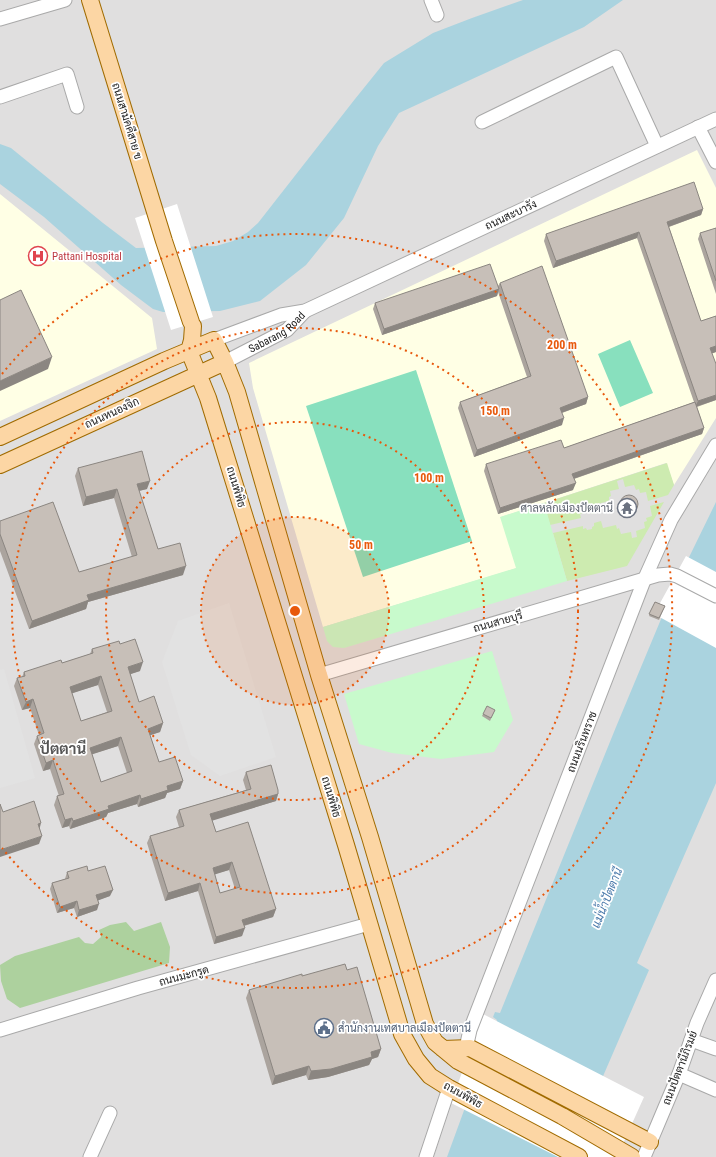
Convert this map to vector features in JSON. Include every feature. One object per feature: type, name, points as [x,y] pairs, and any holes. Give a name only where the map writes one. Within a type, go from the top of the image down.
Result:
[{"type":"main road","name":"ถนนสามัคคีสาย ข","points":[[90,0],[164,241],[192,324]]},
{"type":"main road","points":[[192,324],[203,334],[214,340],[237,392],[317,668],[370,837],[425,1024],[435,1042],[458,1061],[562,1116],[627,1154]]},
{"type":"main road","points":[[189,351],[192,340],[192,324]]},
{"type":"main road","points":[[0,437],[164,361],[214,340]]},
{"type":"main road","name":"ถนนพิพิธ","points":[[189,351],[208,398],[264,576],[402,1034],[416,1059],[430,1076],[453,1091],[579,1157]]},
{"type":"main road","name":"ถนนหนองจิก","points":[[0,464],[225,362]]},
{"type":"main road","points":[[264,576],[289,568]]},
{"type":"main road","points":[[291,669],[317,668]]},
{"type":"main road","points":[[320,763],[345,755]]},
{"type":"main road","points":[[346,845],[370,837]]},
{"type":"main road","points":[[369,924],[394,917]]},
{"type":"main road","points":[[443,1049],[468,1048],[650,1142]]},
{"type":"street","points":[[0,19],[65,0]]},
{"type":"street","points":[[431,0],[436,15]]},
{"type":"street","points":[[482,122],[616,57],[657,146]]},
{"type":"street","points":[[0,97],[67,74],[77,107]]},
{"type":"street","name":"ถนนสะบารัง","points":[[305,311],[716,119]]},
{"type":"street","points":[[698,127],[716,162]]},
{"type":"street","name":"Sabarang Road","points":[[214,340],[282,315],[305,311]]},
{"type":"street","name":"Sabarang Road","points":[[225,362],[287,330],[305,311]]},
{"type":"street","name":"ถนนนรินทราช","points":[[468,1048],[473,1023],[645,578],[671,520],[716,445]]},
{"type":"street","name":"ถนนสายบุรี","points":[[317,668],[658,575],[670,574],[677,576],[716,596]]},
{"type":"street","name":"ถนนมะกรูด","points":[[0,1030],[138,988],[369,924]]},
{"type":"street","name":"ถนนปัตตานีภิรมย์","points":[[644,1157],[680,1074],[697,1023],[716,980]]},
{"type":"street","points":[[691,1040],[716,1049]]},
{"type":"street","points":[[680,1074],[716,1090]]},
{"type":"street","points":[[426,1157],[453,1091]]},
{"type":"street","points":[[90,1157],[110,1113]]},
{"type":"shaded area","points":[[0,0],[716,0],[716,1157],[0,1157]]},
{"type":"shaded area","points":[[697,150],[716,188],[716,418],[674,485],[666,463],[501,517],[517,568],[323,627],[253,388],[249,363]]},
{"type":"shaded area","name":"Pattani Hospital","points":[[0,194],[152,318],[157,349],[0,421]]},
{"type":"shaded area","points":[[229,603],[276,757],[220,776],[191,755],[162,662],[178,621]]},
{"type":"shaded area","points":[[4,669],[35,778],[0,788],[0,670]]},
{"type":"green space","points":[[630,340],[653,393],[620,407],[598,354]]},
{"type":"green space","points":[[416,370],[472,541],[363,577],[306,406]]},
{"type":"green space","points":[[667,463],[674,485],[668,495],[648,501],[646,492],[640,493],[639,489],[636,490],[634,485],[625,487],[623,479],[617,481],[619,489],[610,491],[611,496],[609,497],[609,501],[597,504],[599,512],[592,514],[591,511],[588,511],[587,509],[582,510],[583,513],[580,514],[581,518],[550,525],[544,503]]},
{"type":"green space","points":[[664,502],[627,566],[567,581],[553,533],[583,526],[583,529],[592,529],[594,523],[601,521],[603,528],[616,525],[621,534],[631,532],[632,538],[637,537],[636,531],[645,528],[644,522],[647,521],[646,518],[652,516],[650,506]]},
{"type":"green space","points":[[544,503],[567,581],[344,648],[333,647],[327,641],[323,627],[516,568],[500,517]]},
{"type":"green space","points":[[492,651],[513,720],[494,752],[441,759],[392,753],[359,744],[344,694]]},
{"type":"green space","points":[[126,922],[134,931],[161,922],[170,947],[169,963],[20,1008],[7,999],[1,981],[0,965],[15,956],[79,937],[85,943],[93,944],[101,937],[99,930],[110,925]]},
{"type":"water","points":[[523,0],[623,0],[584,27],[399,113],[378,146],[344,218],[306,265],[260,301],[220,311],[163,312],[153,309],[121,285],[44,217],[0,184],[0,144],[11,148],[136,248],[216,246],[233,241],[248,232],[258,223],[384,63],[433,33]]},
{"type":"water","name":"แม่น้ำปัตตานี","points":[[716,502],[716,783],[637,963],[649,970],[568,1157],[447,1157],[497,1020],[493,1017],[495,1012],[500,1013],[674,588]]},
{"type":"pier","points":[[177,204],[213,317],[171,330],[135,218]]},
{"type":"pier","points":[[686,556],[716,572],[716,648],[654,614]]},
{"type":"pier","points":[[483,1014],[644,1097],[617,1157],[558,1157],[451,1103]]},
{"type":"building","points":[[694,182],[703,209],[667,222],[701,321],[716,316],[716,346],[710,348],[716,364],[716,395],[698,401],[639,232],[556,261],[546,234]]},
{"type":"building","points":[[716,228],[716,281],[700,233]]},
{"type":"building","points":[[490,264],[499,289],[384,329],[375,303]]},
{"type":"building","points":[[542,266],[588,397],[560,408],[564,418],[477,450],[460,402],[531,376],[500,283]]},
{"type":"building","points":[[21,290],[52,357],[0,381],[0,300]]},
{"type":"building","points":[[695,402],[704,428],[572,474],[576,483],[500,508],[486,464],[561,440],[564,448]]},
{"type":"building","points":[[142,451],[150,481],[137,484],[158,549],[180,543],[186,566],[87,595],[89,600],[32,621],[0,534],[0,521],[53,502],[79,572],[137,555],[117,489],[86,497],[78,468]]},
{"type":"building","name":"ศาลหลักเมืองปัตตานี","points":[[629,495],[635,498],[638,504],[635,510],[629,513],[623,510],[620,504],[623,498]]},
{"type":"building","points":[[655,602],[665,606],[659,618],[649,614]]},
{"type":"building","points":[[135,639],[143,662],[128,667],[139,702],[154,696],[163,723],[148,729],[159,762],[175,757],[183,781],[167,786],[168,790],[141,799],[140,795],[108,806],[109,809],[73,821],[72,818],[65,820],[57,796],[64,794],[53,760],[46,763],[37,736],[44,733],[33,699],[26,702],[17,678],[25,676],[24,672],[61,660],[62,663],[93,653],[92,649],[119,641],[120,644]],"holes":[[[101,676],[112,711],[81,721],[70,687]],[[121,737],[132,771],[101,782],[90,748]]]},
{"type":"building","points":[[487,706],[495,710],[491,718],[483,714]]},
{"type":"building","points":[[271,765],[278,794],[210,814],[216,832],[248,822],[276,909],[242,920],[245,928],[216,937],[200,883],[168,893],[150,836],[184,826],[179,810],[251,789],[246,772]],"holes":[[[232,862],[240,887],[220,893],[213,868]]]},
{"type":"building","points":[[34,801],[41,823],[38,824],[42,836],[0,850],[0,804],[3,812]]},
{"type":"building","points":[[87,866],[88,871],[105,866],[113,890],[96,895],[99,904],[79,910],[77,901],[60,907],[52,883],[69,878],[67,872]]},
{"type":"building","name":"สำนักงานเทศบาลเมืองปัตตานี","points":[[345,964],[347,970],[357,967],[381,1049],[371,1052],[372,1057],[331,1069],[311,1071],[309,1066],[275,1076],[249,990],[302,974],[302,976]]},
{"type":"place","name":"Pattani Hospital","points":[[38,256]]},
{"type":"place","name":"ศาลหลักเมืองปัตตานี","points":[[627,508]]},
{"type":"place","name":"สำนักงานเทศบาลเมืองปัตตานี","points":[[324,1028]]},
{"type":"district","name":"ปัตตานี","points":[[63,749]]}]
